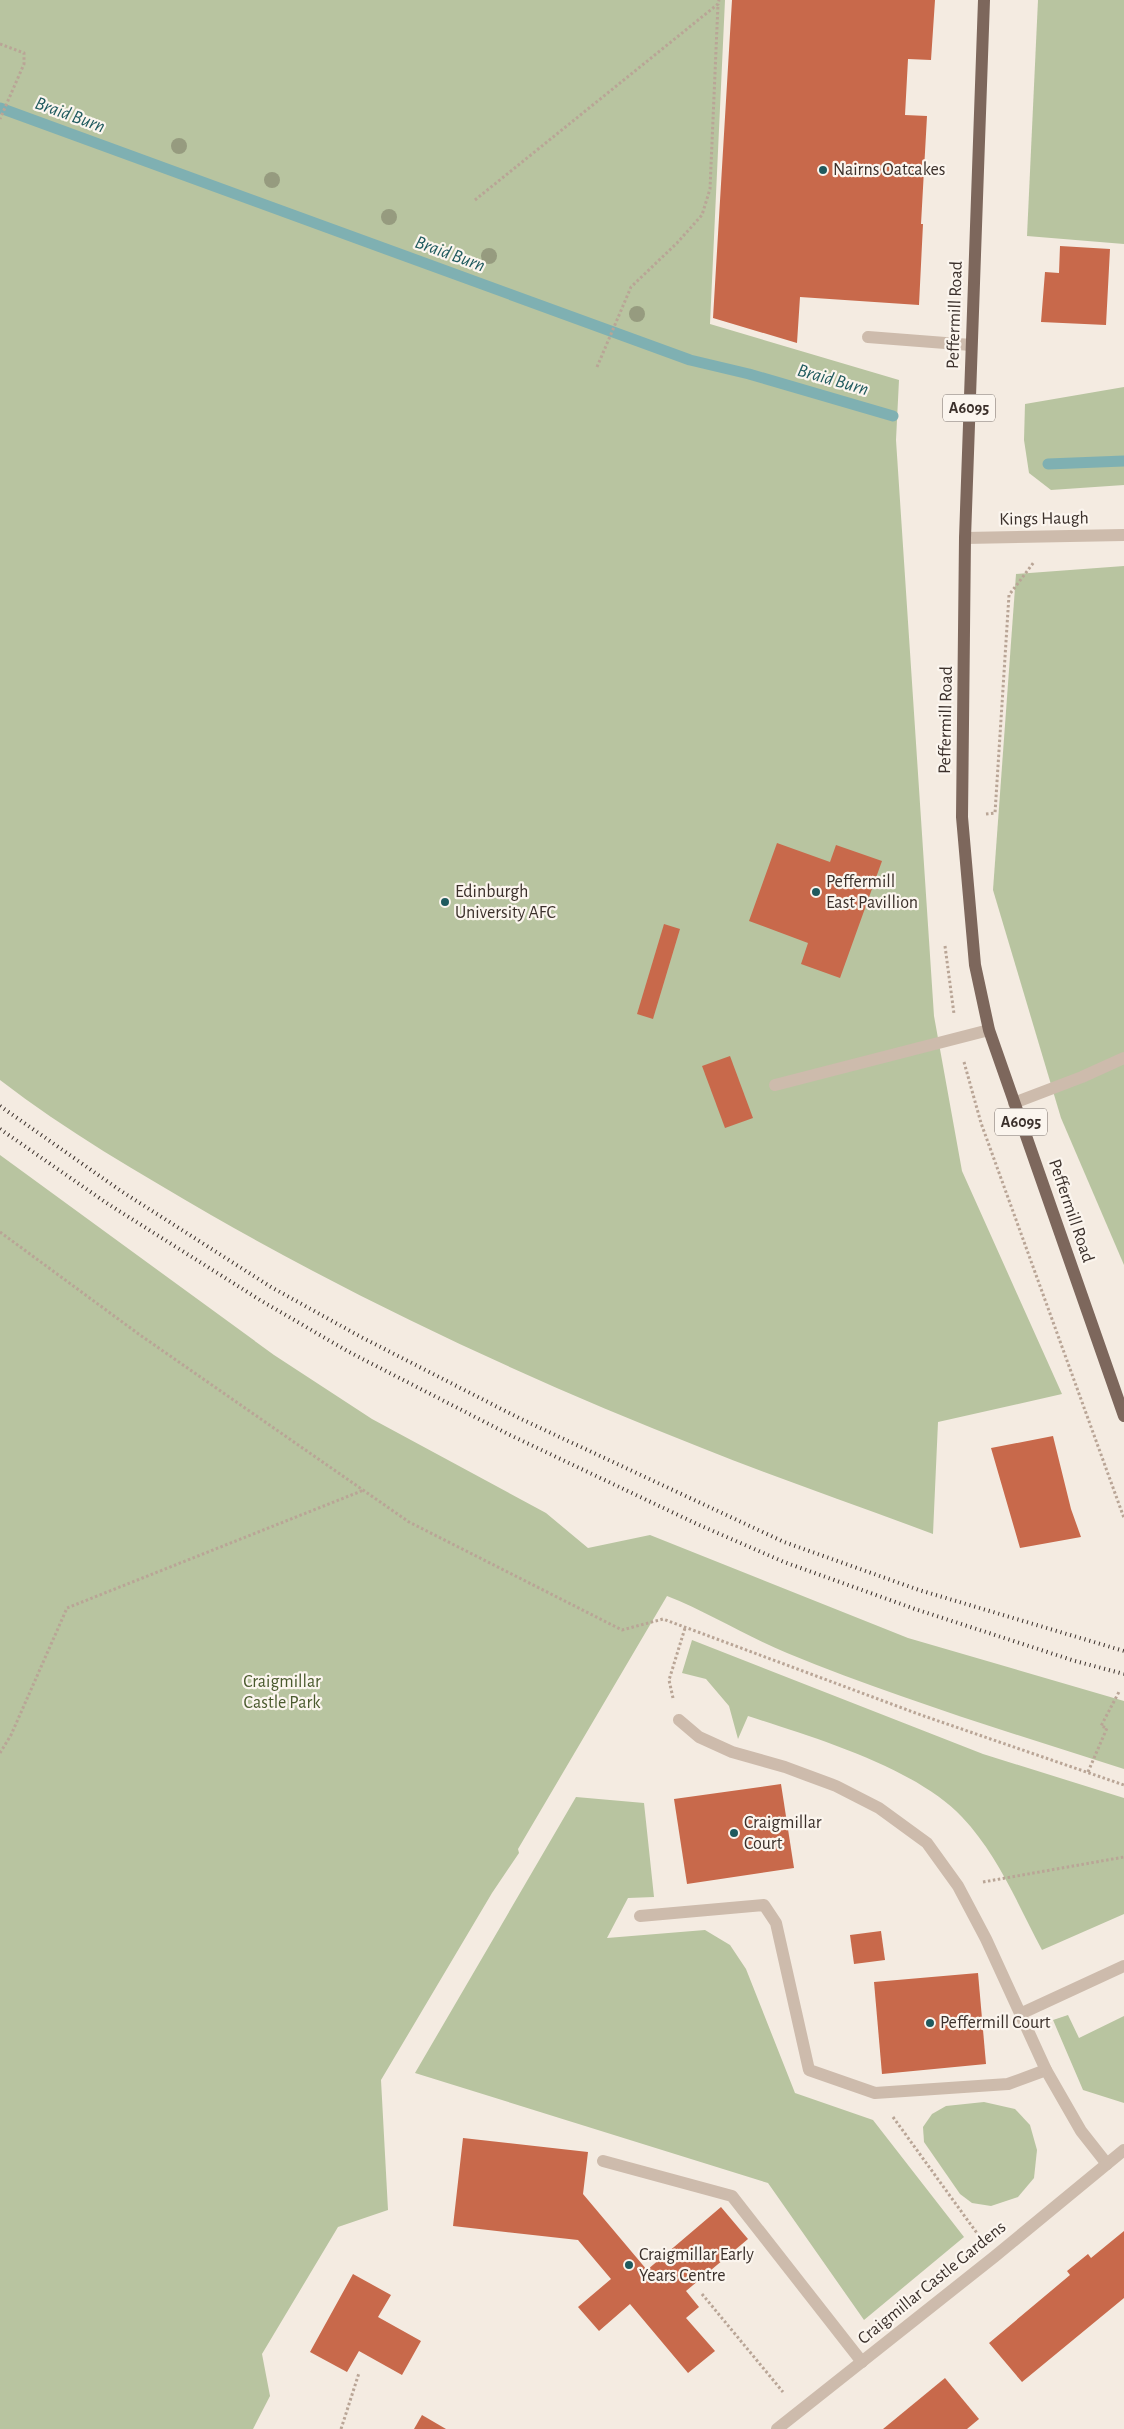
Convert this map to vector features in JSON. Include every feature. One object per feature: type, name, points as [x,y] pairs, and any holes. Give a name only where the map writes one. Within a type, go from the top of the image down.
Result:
[{"type":"main road","name":"Peffermill Road","points":[[984,0],[965,538],[962,817],[975,965],[989,1030],[1124,1416]]},
{"type":"street","points":[[868,337],[971,345]]},
{"type":"street","name":"Kings Haugh","points":[[965,538],[1124,535]]},
{"type":"street","points":[[775,1086],[989,1030]]},
{"type":"street","points":[[1014,1103],[1124,1058]]},
{"type":"street","points":[[679,1720],[699,1737],[732,1752],[785,1767],[836,1786],[879,1808],[927,1843],[958,1886],[986,1939],[1046,2070],[1081,2131],[1107,2164]]},
{"type":"street","points":[[640,1916],[764,1905],[776,1923],[809,2070],[875,2092],[1008,2084],[1046,2070]]},
{"type":"street","points":[[1020,2014],[1124,1966]]},
{"type":"street","name":"Craigmillar Castle Gardens","points":[[777,2429],[994,2257],[1124,2150]]},
{"type":"street","points":[[603,2161],[732,2196],[862,2362]]},
{"type":"path","points":[[475,200],[719,2]]},
{"type":"path","points":[[596,367],[631,287],[677,243],[702,215],[710,189],[719,2]]},
{"type":"path","points":[[0,44],[24,53],[24,64],[0,119]]},
{"type":"path","points":[[0,1232],[140,1335],[409,1522],[622,1630],[663,1619],[922,1715],[1124,1785]]},
{"type":"path","points":[[0,1753],[11,1735],[67,1608],[364,1490]]},
{"type":"path","points":[[679,1720],[669,1680],[685,1628]]},
{"type":"path","points":[[1088,1772],[1107,1728],[1101,1726],[1120,1690]]},
{"type":"path","points":[[958,1886],[1124,1857]]},
{"type":"path","points":[[875,2092],[994,2257]]},
{"type":"path","points":[[702,2294],[800,2411]]},
{"type":"path","points":[[341,2429],[359,2373]]},
{"type":"green space","points":[[0,0],[725,0],[710,324],[899,380],[896,440],[934,1016],[962,1171],[1062,1394],[938,1422],[933,1534],[639,1423],[514,1369],[391,1311],[211,1215],[103,1151],[51,1117],[0,1080]]},
{"type":"green space","points":[[1038,0],[1124,0],[1124,244],[1027,236]]},
{"type":"green space","points":[[1124,387],[1124,485],[1051,490],[1029,473],[1024,440],[1025,404]]},
{"type":"green space","points":[[1124,566],[1124,1265],[1061,1118],[993,890],[1016,574]]},
{"type":"green space","name":"Craigmillar Castle Park","points":[[0,1155],[274,1355],[372,1419],[546,1513],[588,1548],[650,1535],[908,1638],[1124,1701],[1124,1769],[870,1685],[787,1653],[667,1596],[518,1849],[519,1853],[492,1893],[381,2080],[388,2210],[338,2227],[262,2354],[270,2396],[253,2429],[0,2429]]},
{"type":"green space","points":[[692,1640],[983,1754],[1124,1798],[1124,1914],[1042,1950],[997,1864],[986,1847],[962,1817],[942,1799],[918,1783],[861,1756],[748,1716],[738,1739],[729,1706],[706,1679],[682,1673]]},
{"type":"green space","points":[[576,1797],[644,1803],[654,1897],[628,1898],[607,1938],[705,1930],[730,1945],[746,1969],[795,2093],[873,2120],[964,2237],[864,2320],[768,2183],[415,2073]]},
{"type":"green space","points":[[1068,2015],[1079,2038],[1124,2016],[1124,2103],[1083,2090],[1053,2020]]},
{"type":"green space","points":[[984,2102],[1015,2109],[1030,2125],[1037,2150],[1034,2178],[1018,2197],[991,2206],[972,2203],[960,2194],[924,2142],[923,2127],[932,2114],[946,2106]]},
{"type":"building","name":"Nairns Oatcakes","points":[[732,0],[935,0],[931,60],[908,59],[905,115],[927,116],[919,305],[800,297],[797,343],[713,318]]},
{"type":"building","points":[[1060,246],[1110,249],[1106,325],[1041,322],[1045,272],[1059,273]]},
{"type":"building","name":"Peffermill East Pavillion","points":[[777,843],[830,862],[836,845],[882,861],[840,978],[801,964],[808,943],[749,921]]},
{"type":"building","points":[[664,924],[680,929],[653,1019],[637,1014]]},
{"type":"building","points":[[730,1056],[753,1118],[725,1128],[702,1066]]},
{"type":"building","points":[[1053,1436],[1071,1509],[1081,1537],[1020,1548],[991,1448]]},
{"type":"building","name":"Craigmillar Court","points":[[781,1784],[794,1868],[687,1884],[674,1799]]},
{"type":"building","points":[[881,1931],[885,1960],[854,1964],[850,1935]]},
{"type":"building","name":"Peffermill Court","points":[[978,1973],[986,2064],[882,2074],[874,1982]]},
{"type":"building","points":[[463,2138],[588,2152],[583,2194],[647,2270],[721,2207],[748,2239],[686,2291],[699,2307],[686,2318],[715,2351],[688,2373],[630,2304],[599,2331],[578,2307],[611,2279],[578,2240],[453,2226]]},
{"type":"building","points":[[1124,2231],[1124,2298],[1022,2382],[989,2343],[1070,2275],[1067,2271],[1088,2254],[1091,2258]]},
{"type":"building","points":[[353,2274],[391,2295],[378,2317],[421,2341],[402,2375],[359,2351],[347,2372],[310,2352]]},
{"type":"building","points":[[945,2378],[979,2419],[967,2429],[883,2429]]},
{"type":"building","points":[[422,2415],[446,2429],[414,2429]]},
{"type":"waterway","name":"Braid Burn","points":[[0,108],[690,360],[749,374],[893,416]]},
{"type":"waterway","name":"Braid Burn","points":[[1048,464],[1124,461]]},
{"type":"railway","points":[[0,1106],[121,1191],[271,1287],[361,1337],[519,1418],[784,1542],[919,1590],[1124,1651]]},
{"type":"railway","points":[[0,1129],[108,1204],[260,1300],[349,1352],[510,1435],[697,1524],[784,1562],[915,1609],[1075,1661],[1124,1674]]},
{"type":"place","name":"Nairns Oatcakes","points":[[823,170]]},
{"type":"place","name":"Peffermill East Pavillion","points":[[816,892]]},
{"type":"place","name":"Edinburgh University AFC","points":[[445,902]]},
{"type":"place","name":"Craigmillar Court","points":[[734,1833]]},
{"type":"place","name":"Peffermill Court","points":[[930,2023]]},
{"type":"place","name":"Craigmillar Early Years Centre","points":[[629,2265]]}]
